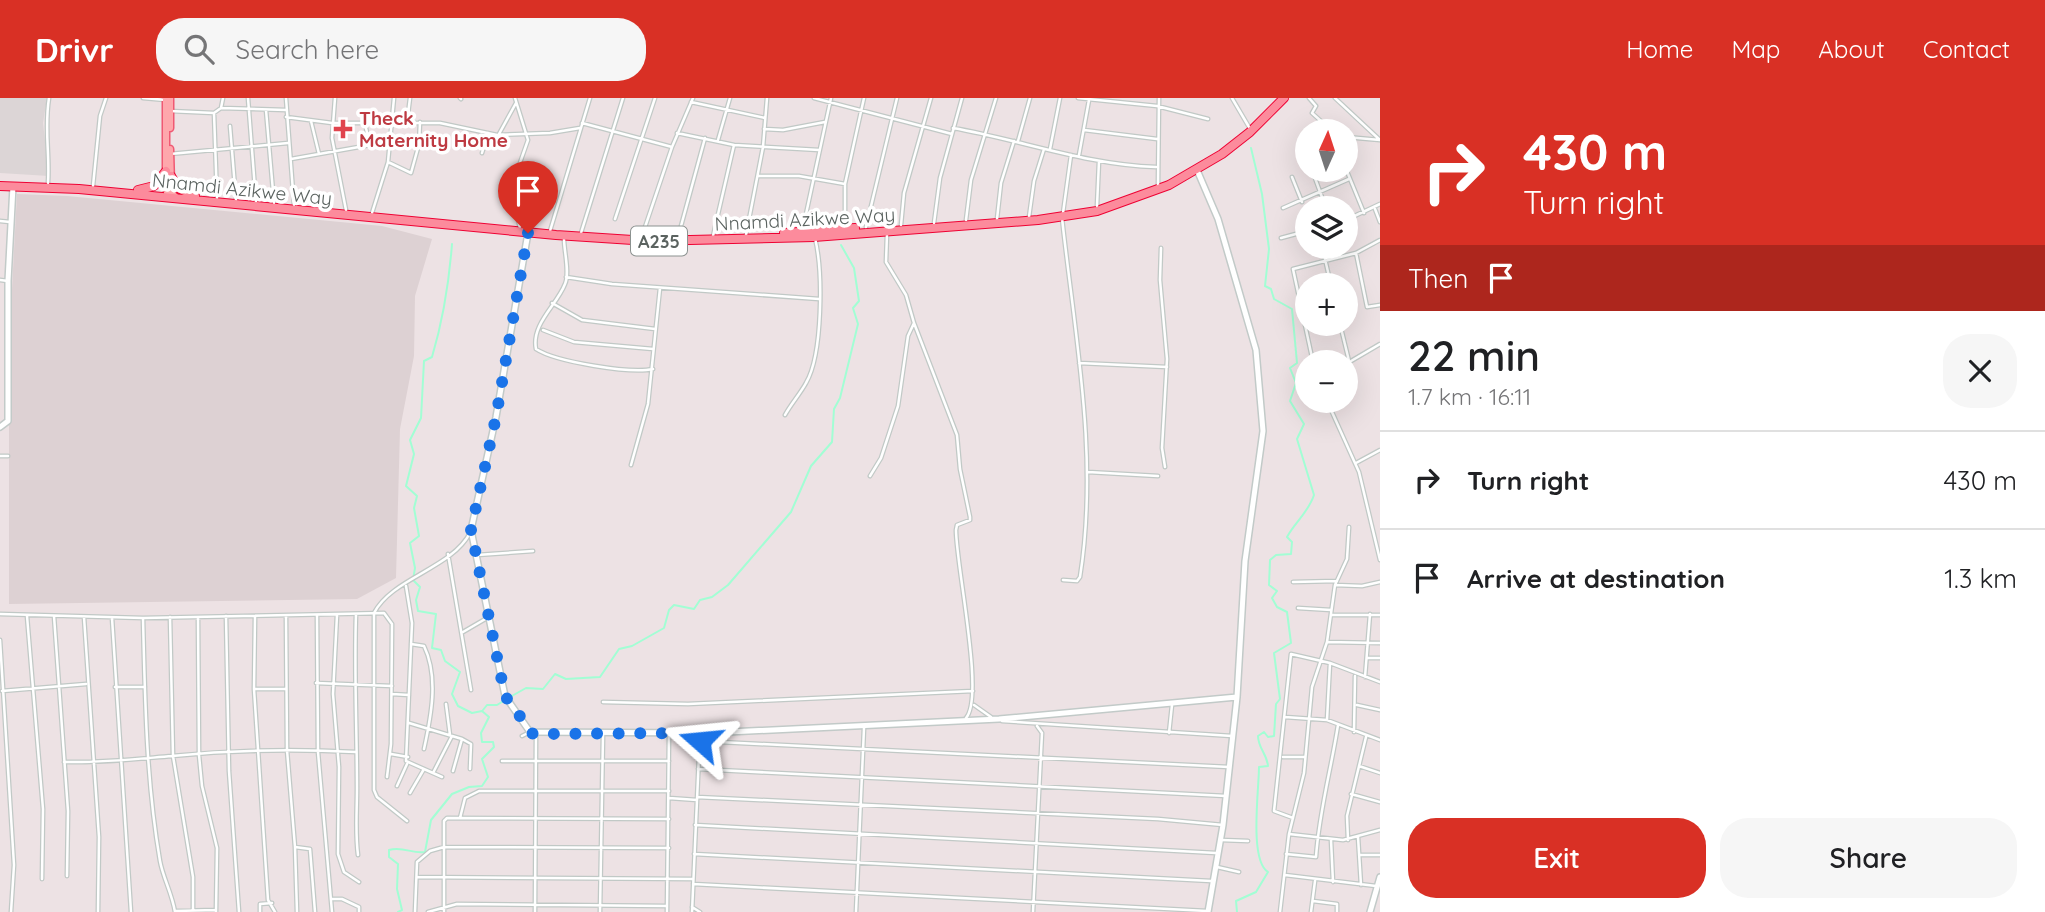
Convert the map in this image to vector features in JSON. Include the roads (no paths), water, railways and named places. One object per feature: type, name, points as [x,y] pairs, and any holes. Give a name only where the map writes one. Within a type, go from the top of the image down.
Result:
[{"type":"highway","name":"Nnamdi Azikwe Way","points":[[0,183],[93,186],[138,190],[181,198],[524,230],[642,236],[746,235],[1063,215],[1158,186],[1200,163],[1249,127],[1278,98]]},
{"type":"highway","name":"Nnamdi Azikwe Way","points":[[0,183],[274,203],[564,236],[648,241],[814,237],[1063,215],[1135,200],[1197,170],[1250,132],[1284,98]]},
{"type":"highway","points":[[138,190],[155,186],[168,174],[182,191],[195,196]]},
{"type":"main road","points":[[164,195],[170,153],[170,111],[167,99]]},
{"type":"main road","points":[[167,99],[168,174]]},
{"type":"street","points":[[48,183],[50,155],[44,128],[49,98]]},
{"type":"street","points":[[93,186],[100,117],[106,98]]},
{"type":"street","points":[[143,98],[167,99]]},
{"type":"street","points":[[221,108],[223,98]]},
{"type":"street","points":[[248,98],[256,202]]},
{"type":"street","points":[[286,98],[293,205]]},
{"type":"street","points":[[335,98],[332,123],[346,211]]},
{"type":"street","points":[[372,213],[388,162],[394,98]]},
{"type":"street","points":[[407,122],[410,98]]},
{"type":"street","points":[[407,821],[375,793],[374,613],[385,596],[417,578],[463,542],[471,530],[496,417],[524,230],[512,197],[515,177],[527,149],[526,133],[515,98]]},
{"type":"street","points":[[550,231],[590,98]]},
{"type":"street","points":[[582,233],[611,129],[623,98]]},
{"type":"street","points":[[615,219],[656,98]]},
{"type":"street","points":[[718,140],[730,98]]},
{"type":"street","points":[[746,235],[763,147],[767,98]]},
{"type":"street","points":[[814,98],[830,100],[860,111],[952,134]]},
{"type":"street","points":[[845,228],[845,184],[864,98]]},
{"type":"street","points":[[866,227],[897,98]]},
{"type":"street","points":[[901,225],[904,193],[931,98]]},
{"type":"street","points":[[934,223],[940,178],[962,98]]},
{"type":"street","points":[[966,220],[971,180],[996,98]]},
{"type":"street","points":[[997,219],[1001,183],[1030,98]]},
{"type":"street","points":[[1050,151],[1060,98]]},
{"type":"street","points":[[1077,98],[1157,106],[1194,113],[1208,120]]},
{"type":"street","points":[[1158,186],[1156,167],[1159,98]]},
{"type":"street","points":[[1232,98],[1249,127]]},
{"type":"street","points":[[1309,98],[1316,106],[1312,113],[1319,119]]},
{"type":"street","points":[[1335,98],[1380,140]]},
{"type":"street","points":[[642,236],[677,133],[692,100],[726,111],[765,118]]},
{"type":"street","points":[[802,231],[830,100]]},
{"type":"street","points":[[1079,156],[1089,100]]},
{"type":"street","points":[[497,135],[505,127],[516,103]]},
{"type":"street","points":[[170,111],[214,113],[221,108],[286,110]]},
{"type":"street","points":[[266,110],[274,203]]},
{"type":"street","points":[[214,113],[213,150],[217,198]]},
{"type":"street","points":[[286,117],[332,123],[393,125],[420,122],[497,135],[580,128]]},
{"type":"street","points":[[311,121],[319,154]]},
{"type":"street","points":[[388,162],[411,173],[419,144],[420,122]]},
{"type":"street","points":[[764,129],[783,130],[825,122]]},
{"type":"street","points":[[582,123],[672,147]]},
{"type":"street","points":[[290,159],[370,145],[365,124]]},
{"type":"street","points":[[230,126],[236,200]]},
{"type":"street","points":[[953,128],[1099,161],[1156,167]]},
{"type":"street","points":[[1084,130],[1157,139]]},
{"type":"street","points":[[482,153],[488,133]]},
{"type":"street","points":[[677,133],[733,145],[819,150]]},
{"type":"street","points":[[678,237],[705,138]]},
{"type":"street","points":[[1358,138],[1380,140]]},
{"type":"street","points":[[170,153],[288,143]]},
{"type":"street","points":[[713,236],[733,145]]},
{"type":"street","points":[[1029,217],[1034,181],[1044,149]]},
{"type":"street","points":[[1063,580],[1077,581],[1080,577],[1088,519],[1088,472],[1063,215],[1071,155]]},
{"type":"street","points":[[1097,206],[1099,161]]},
{"type":"street","points":[[416,877],[443,878],[451,875],[668,878],[693,882],[1209,911],[1230,767],[1245,561],[1263,431],[1260,372],[1219,219],[1197,170]]},
{"type":"street","points":[[758,176],[812,178],[845,184]]},
{"type":"street","points":[[1292,177],[1300,196]]},
{"type":"street","points":[[1317,182],[1322,196]]},
{"type":"street","points":[[1312,196],[1342,182]]},
{"type":"street","points":[[1350,182],[1364,212]]},
{"type":"street","points":[[0,427],[8,421],[4,371],[13,186]]},
{"type":"street","points":[[1283,208],[1295,204]]},
{"type":"street","points":[[1358,215],[1380,204]]},
{"type":"street","points":[[1375,208],[1380,222]]},
{"type":"street","points":[[0,221],[13,222]]},
{"type":"street","points":[[887,230],[886,262],[906,295],[959,444],[960,469],[970,517],[967,522],[957,525],[956,535],[974,705],[965,720]]},
{"type":"street","points":[[1281,238],[1295,234]]},
{"type":"street","points":[[564,236],[565,285],[552,303],[535,342],[536,349],[554,358],[578,363],[653,369]]},
{"type":"street","points":[[785,415],[806,383],[813,364],[820,258],[814,237]]},
{"type":"street","points":[[1358,252],[1380,240]]},
{"type":"street","points":[[1161,248],[1160,280],[1167,367],[1162,449],[1165,467]]},
{"type":"street","points":[[0,251],[11,252]]},
{"type":"street","points":[[1310,350],[1292,271],[1298,266],[1325,259],[1328,273]]},
{"type":"street","points":[[1357,259],[1367,307],[1380,305]]},
{"type":"street","points":[[566,277],[660,288],[819,299]]},
{"type":"street","points":[[0,280],[8,281]]},
{"type":"street","points":[[631,465],[648,404],[648,382],[653,369],[660,288]]},
{"type":"street","points":[[552,303],[582,320],[656,329]]},
{"type":"street","points":[[870,476],[881,458],[898,406],[908,336],[914,323]]},
{"type":"street","points":[[543,330],[574,342],[654,350]]},
{"type":"street","points":[[1358,357],[1380,344]]},
{"type":"street","points":[[1079,363],[1167,367]]},
{"type":"street","points":[[1333,413],[1356,463],[1380,560]]},
{"type":"street","points":[[1356,463],[1380,450]]},
{"type":"street","points":[[0,456],[8,456]]},
{"type":"street","points":[[1088,472],[1158,476]]},
{"type":"street","points":[[1280,912],[1289,834],[1304,773],[1312,687],[1327,642],[1336,583],[1347,559],[1349,527]]},
{"type":"street","points":[[471,530],[506,698],[533,733],[536,762],[535,912]]},
{"type":"street","points":[[477,555],[533,551]]},
{"type":"street","points":[[448,554],[471,690]]},
{"type":"street","points":[[1293,582],[1363,586],[1380,582]]},
{"type":"street","points":[[397,786],[408,757],[412,624],[405,585]]},
{"type":"street","points":[[1298,608],[1331,613],[1380,615]]},
{"type":"street","points":[[0,614],[112,618],[374,613],[388,615],[392,624],[392,694],[387,777]]},
{"type":"street","points":[[356,614],[353,682],[357,790],[354,826],[358,855]]},
{"type":"street","points":[[1365,678],[1370,643],[1370,614]]},
{"type":"street","points":[[337,615],[335,682],[341,832],[338,854],[344,872],[359,882]]},
{"type":"street","points":[[27,616],[43,809],[42,879]]},
{"type":"street","points":[[54,616],[69,846],[67,876]]},
{"type":"street","points":[[255,616],[254,689],[258,752],[268,900],[275,912]]},
{"type":"street","points":[[286,616],[287,750],[297,912]]},
{"type":"street","points":[[317,616],[318,752],[332,912]]},
{"type":"street","points":[[84,617],[86,684],[101,879],[98,912]]},
{"type":"street","points":[[170,617],[173,756],[193,877],[193,911]]},
{"type":"street","points":[[143,618],[148,759],[160,864],[170,885],[175,911],[216,911],[217,848],[202,786],[199,755],[198,617]]},
{"type":"street","points":[[226,617],[228,753],[239,912]]},
{"type":"street","points":[[462,632],[490,617]]},
{"type":"street","points":[[112,618],[131,912]]},
{"type":"street","points":[[0,640],[14,865],[11,912]]},
{"type":"street","points":[[1327,642],[1380,643]]},
{"type":"street","points":[[411,644],[424,646],[431,670],[429,727],[424,749]]},
{"type":"street","points":[[1293,818],[1274,811],[1282,757],[1291,654],[1329,663],[1380,682]]},
{"type":"street","points":[[1367,658],[1380,659]]},
{"type":"street","points":[[1327,720],[1329,663]]},
{"type":"street","points":[[1354,732],[1356,675]]},
{"type":"street","points":[[316,683],[353,682],[392,686]]},
{"type":"street","points":[[2,691],[86,684]]},
{"type":"street","points":[[115,687],[145,687]]},
{"type":"street","points":[[254,689],[285,689]]},
{"type":"street","points":[[603,702],[688,704],[973,691]]},
{"type":"street","points":[[392,694],[410,695]]},
{"type":"street","points":[[522,736],[533,733],[603,731],[700,733],[997,719],[1237,697]]},
{"type":"street","points":[[433,773],[451,735],[446,704]]},
{"type":"street","points":[[1169,733],[1172,704]]},
{"type":"street","points":[[974,705],[1006,724],[1233,736]]},
{"type":"street","points":[[1357,705],[1380,710]]},
{"type":"street","points":[[1285,717],[1327,720],[1366,737],[1380,740]]},
{"type":"street","points":[[409,723],[429,727],[471,744],[470,769]]},
{"type":"street","points":[[856,912],[864,724]]},
{"type":"street","points":[[1286,854],[1313,859],[1338,725]]},
{"type":"street","points":[[1037,726],[1042,733]]},
{"type":"street","points":[[1033,912],[1038,786],[1042,733],[1047,726]]},
{"type":"street","points":[[600,912],[603,731]]},
{"type":"street","points":[[667,912],[669,732]]},
{"type":"street","points":[[692,912],[700,733]]},
{"type":"street","points":[[1348,840],[1347,816],[1366,737]]},
{"type":"street","points":[[453,771],[462,739]]},
{"type":"street","points":[[700,741],[1230,767]]},
{"type":"street","points":[[64,762],[121,762],[173,756],[287,750],[356,752]]},
{"type":"street","points":[[390,754],[408,757]]},
{"type":"street","points":[[1282,757],[1304,757]]},
{"type":"street","points":[[502,761],[669,761]]},
{"type":"street","points":[[407,764],[442,777]]},
{"type":"street","points":[[1359,766],[1380,773]]},
{"type":"street","points":[[410,793],[424,769]]},
{"type":"street","points":[[698,769],[1226,796]]},
{"type":"street","points":[[460,818],[465,797],[479,791],[669,790]]},
{"type":"street","points":[[1351,794],[1380,802]]},
{"type":"street","points":[[669,798],[1158,819],[1223,825]]},
{"type":"street","points":[[444,912],[445,820],[669,819]]},
{"type":"street","points":[[695,825],[1219,853]]},
{"type":"street","points":[[1289,834],[1317,839],[1348,840],[1380,830]]},
{"type":"street","points":[[1358,837],[1361,885]]},
{"type":"street","points":[[1221,840],[1248,841]]},
{"type":"street","points":[[1331,840],[1333,882]]},
{"type":"street","points":[[415,912],[417,862],[430,851],[444,847],[668,848]]},
{"type":"street","points":[[295,848],[310,849],[315,912]]},
{"type":"street","points":[[694,854],[1214,881]]},
{"type":"street","points":[[1360,855],[1380,855]]},
{"type":"street","points":[[1217,867],[1239,873]]},
{"type":"street","points":[[1285,875],[1377,886]]},
{"type":"street","points":[[1370,912],[1380,877]]},
{"type":"street","points":[[1311,912],[1315,880]]},
{"type":"street","points":[[331,899],[350,902],[359,907],[359,912]]},
{"type":"street","points":[[1313,901],[1337,904],[1337,912]]},
{"type":"street","points":[[260,912],[260,904],[272,903]]},
{"type":"street","points":[[428,912],[444,905],[667,906]]},
{"type":"street","points":[[692,907],[700,912]]},
{"type":"waterway","points":[[1237,912],[1236,901],[1256,892],[1268,872],[1262,865],[1257,840],[1259,767],[1268,766],[1258,736],[1264,732],[1268,737],[1274,736],[1276,704],[1280,699],[1274,653],[1291,643],[1287,612],[1277,607],[1272,598],[1277,591],[1269,585],[1270,560],[1276,555],[1291,554],[1292,542],[1287,537],[1314,495],[1297,439],[1304,424],[1290,401],[1296,383],[1290,368],[1297,363],[1292,309],[1274,299],[1271,289],[1265,286],[1269,249],[1262,194],[1251,148]]},
{"type":"waterway","points":[[398,912],[402,910],[397,889],[398,864],[389,857],[389,850],[425,852],[431,820],[452,794],[469,787],[482,786],[488,777],[482,759],[494,747],[493,742],[482,742],[481,733],[489,717],[482,711],[472,713],[458,706],[452,694],[460,672],[445,661],[441,650],[432,648],[436,614],[418,611],[416,600],[420,587],[413,580],[415,568],[410,543],[419,536],[414,508],[417,496],[406,486],[414,454],[410,440],[421,418],[424,361],[432,357],[439,329],[452,244]]},
{"type":"waterway","points":[[510,697],[526,688],[543,689],[555,674],[566,679],[600,677],[619,649],[632,646],[664,628],[669,610],[674,605],[694,609],[700,600],[712,597],[728,585],[791,512],[811,466],[832,442],[834,409],[840,398],[858,324],[853,308],[859,301],[854,268],[841,245]]},
{"type":"waterway","points":[[483,710],[487,705],[497,705],[505,700]]},
{"type":"place","name":"Theck Maternity Home","points":[[343,129]]}]
